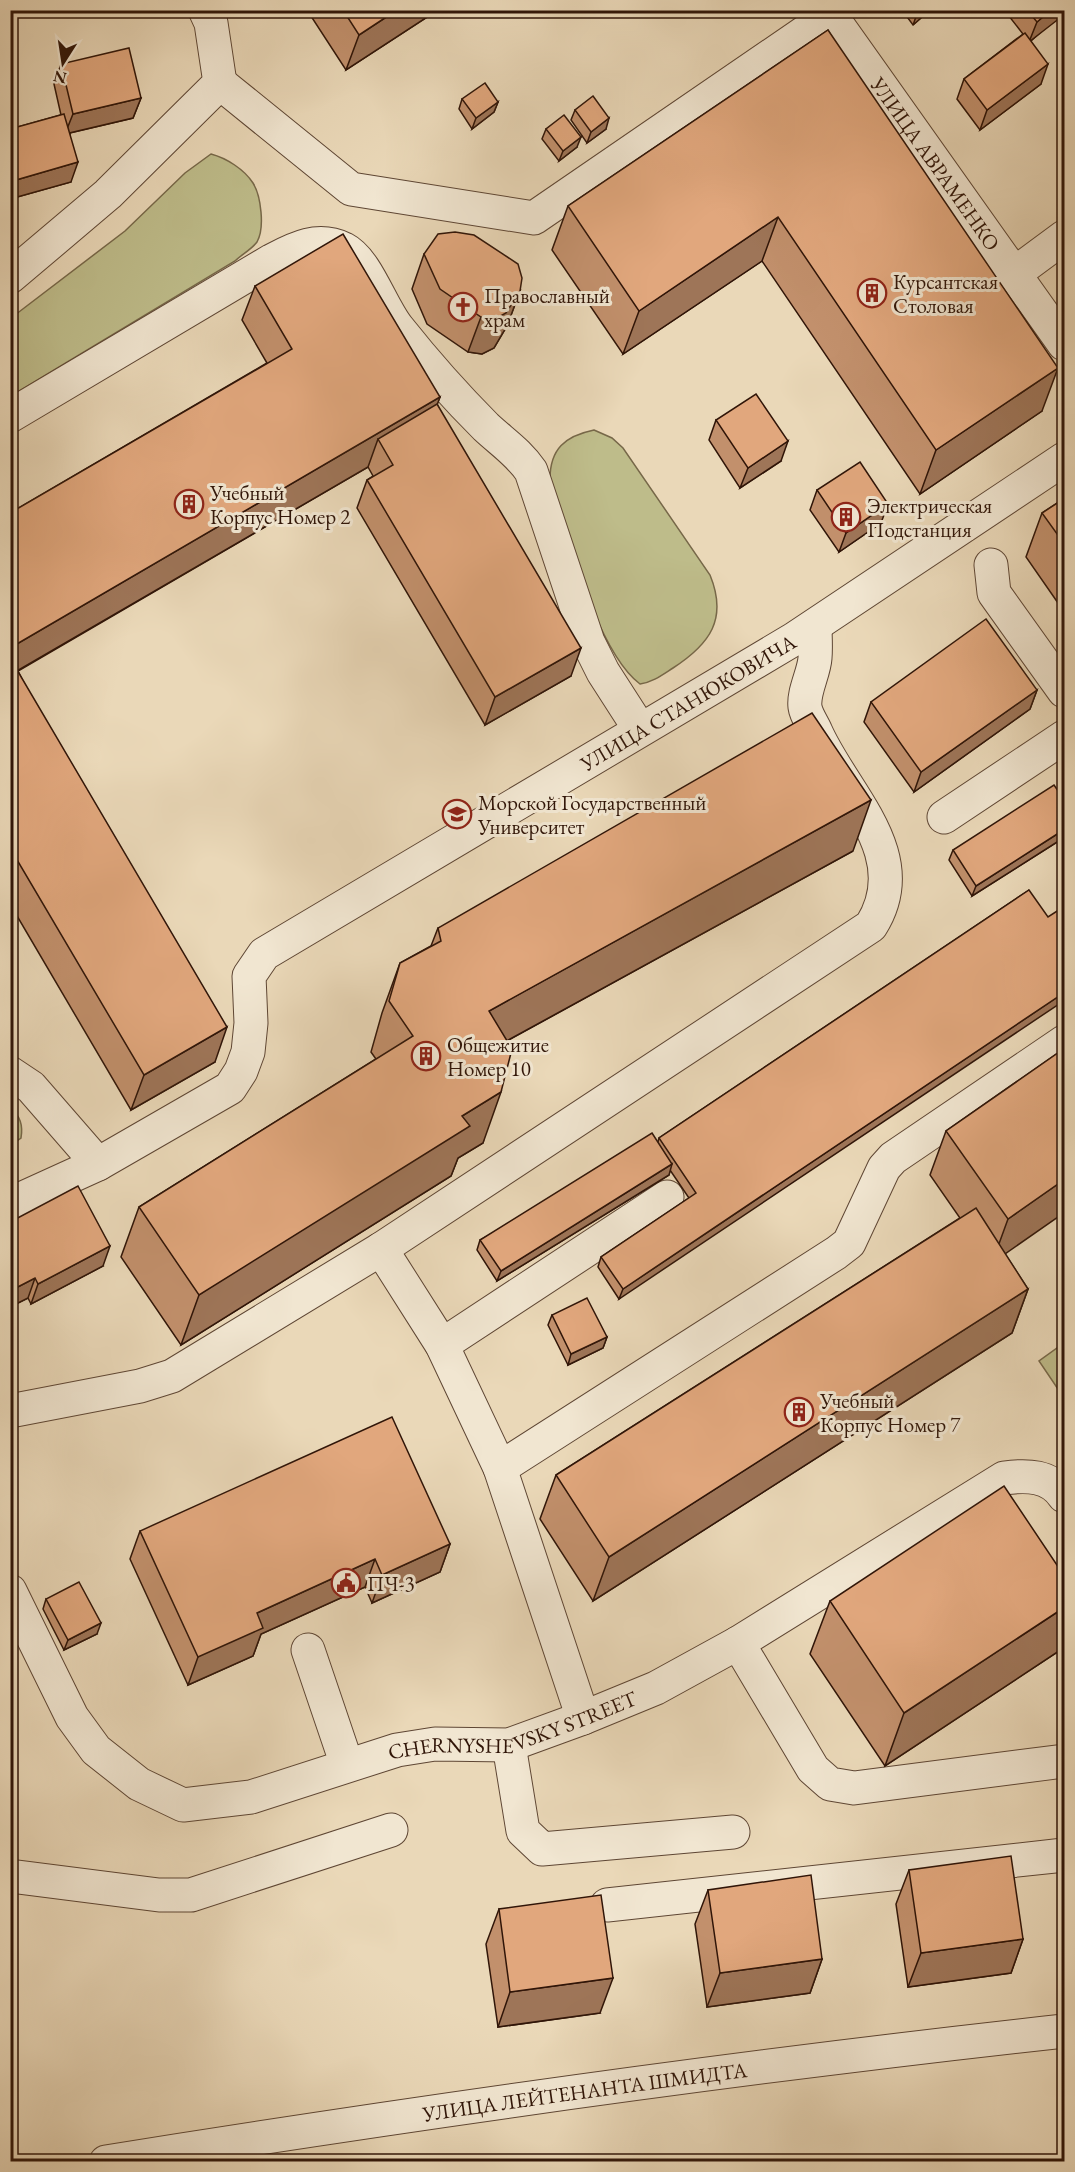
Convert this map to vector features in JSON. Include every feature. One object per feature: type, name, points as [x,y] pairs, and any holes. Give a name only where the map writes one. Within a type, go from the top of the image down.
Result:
[{"type":"street","points":[[206,10],[211,23],[220,83],[351,189],[534,218],[829,13]]},
{"type":"street","name":"УЛИЦА АВРАМЕНКО","points":[[829,13],[1065,344]]},
{"type":"street","points":[[10,277],[108,194],[220,83]]},
{"type":"street","points":[[1014,274],[1065,237]]},
{"type":"street","points":[[10,416],[261,267],[304,244],[335,246],[346,250],[363,268],[376,294],[403,334],[452,392],[521,457],[531,471],[588,642],[603,672],[639,728]]},
{"type":"street","name":"УЛИЦА СТАНЮКОВИЧА","points":[[10,1204],[98,1164],[230,1088],[241,1071],[248,1052],[251,1023],[249,976],[264,954],[639,728],[815,626],[1065,459]]},
{"type":"street","points":[[990,565],[994,593],[1065,692]]},
{"type":"street","points":[[10,1411],[140,1386],[172,1376],[381,1249],[871,926],[881,910],[887,891],[885,863],[873,829],[822,746],[805,706],[815,658],[815,626]]},
{"type":"street","points":[[944,817],[1065,737]]},
{"type":"street","points":[[500,1468],[836,1253],[849,1243],[884,1168],[893,1158],[1065,1042]]},
{"type":"street","points":[[10,1073],[31,1087],[98,1164]]},
{"type":"street","points":[[442,1345],[667,1197]]},
{"type":"street","points":[[381,1249],[442,1345],[500,1468],[583,1718]]},
{"type":"street","name":"CHERNYSHEVSKY STREET","points":[[12,1597],[72,1717],[96,1750],[139,1784],[183,1805],[251,1797],[397,1750],[435,1744],[508,1745],[656,1688],[738,1643],[1004,1478],[1026,1476],[1044,1479],[1065,1496]]},
{"type":"street","points":[[738,1643],[813,1770],[830,1784],[854,1788],[1065,1761]]},
{"type":"street","points":[[308,1650],[347,1765]]},
{"type":"street","points":[[508,1745],[523,1831],[542,1849],[733,1832]]},
{"type":"street","points":[[10,1876],[159,1894],[191,1895],[391,1830]]},
{"type":"street","points":[[607,1905],[1065,1855]]},
{"type":"street","name":"УЛИЦА ЛЕЙТЕНАНТА ШМИДТА","points":[[106,2162],[537,2096],[837,2056],[1065,2031]]},
{"type":"shaded area","points":[[211,154],[234,165],[253,183],[261,212],[261,229],[257,242],[235,261],[11,396],[11,318],[125,231],[185,173]]},
{"type":"shaded area","points":[[594,430],[612,438],[623,448],[710,575],[715,591],[716,617],[706,640],[697,650],[673,668],[653,680],[640,684],[624,668],[597,619],[574,558],[550,479],[553,460],[561,445],[575,436]]},
{"type":"shaded area","points":[[11,1109],[19,1118],[22,1129],[21,1138],[11,1145]]},
{"type":"shaded area","points":[[1064,1343],[1064,1398],[1039,1361]]},
{"type":"building","points":[[343,10],[397,10],[359,35]]},
{"type":"building","points":[[1027,10],[1051,10],[1037,22]]},
{"type":"building","name":"Курсантская Столовая","points":[[828,30],[1058,368],[936,450],[778,217],[639,311],[568,206]]},
{"type":"building","points":[[1025,33],[1048,64],[987,110],[964,79]]},
{"type":"building","points":[[129,48],[141,98],[73,114],[61,64]]},
{"type":"building","points":[[485,83],[498,102],[476,118],[462,99]]},
{"type":"building","points":[[593,96],[609,118],[591,132],[575,110]]},
{"type":"building","points":[[64,114],[78,162],[16,180],[10,159],[10,129]]},
{"type":"building","points":[[564,115],[581,137],[563,151],[546,129]]},
{"type":"building","points":[[455,232],[474,235],[518,264],[522,278],[520,291],[506,313],[495,319],[481,317],[440,289],[424,254],[438,234]]},
{"type":"building","name":"Учебный Корпус Номер 2","points":[[343,234],[440,397],[10,648],[10,513],[292,349],[255,286]]},
{"type":"building","points":[[756,394],[788,441],[748,468],[716,420]]},
{"type":"building","name":"Учебный Корпус Номер 2","points":[[437,404],[581,648],[495,697],[367,480],[393,465],[378,439]]},
{"type":"building","points":[[860,462],[888,504],[846,533],[817,490]]},
{"type":"building","points":[[1065,498],[1065,545],[1042,513]]},
{"type":"building","points":[[986,619],[1037,690],[921,772],[871,702]]},
{"type":"building","points":[[10,658],[227,1027],[144,1075],[10,848]]},
{"type":"building","name":"Общежитие Номер 10","points":[[812,713],[871,800],[489,1011],[512,1049],[501,1092],[462,1116],[470,1126],[199,1295],[139,1207],[413,1036],[389,1001],[400,963],[441,941],[438,928]]},
{"type":"building","points":[[1054,785],[1065,801],[1065,829],[976,886],[953,850]]},
{"type":"building","points":[[1029,890],[1048,917],[1065,906],[1065,992],[623,1289],[601,1257],[696,1193],[659,1138]]},
{"type":"building","points":[[1065,1048],[1065,1179],[1008,1219],[946,1131]]},
{"type":"building","points":[[652,1133],[672,1164],[501,1271],[480,1240]]},
{"type":"building","points":[[78,1186],[110,1246],[38,1284],[35,1278],[10,1291],[10,1222]]},
{"type":"building","name":"Учебный Корпус Номер 7","points":[[976,1208],[1028,1289],[609,1557],[556,1475]]},
{"type":"building","points":[[587,1298],[607,1337],[571,1354],[552,1315]]},
{"type":"building","points":[[392,1417],[450,1544],[382,1575],[375,1559],[257,1613],[263,1628],[198,1657],[140,1531]]},
{"type":"building","points":[[1004,1486],[1065,1577],[1065,1607],[904,1713],[830,1601]]},
{"type":"building","points":[[79,1582],[101,1623],[68,1640],[46,1599]]},
{"type":"building","points":[[1011,1856],[1023,1939],[921,1953],[909,1870]]},
{"type":"building","points":[[811,1875],[822,1959],[720,1973],[708,1890]]},
{"type":"building","points":[[601,1895],[613,1978],[510,1992],[499,1909]]},
{"type":"place","name":"Курсантская Столовая","points":[[872,293]]},
{"type":"place","name":"Православный храм","points":[[463,307]]},
{"type":"place","name":"Учебный Корпус Номер 2","points":[[189,504]]},
{"type":"place","name":"Электрическая Подстанция","points":[[846,517]]},
{"type":"place","name":"Морской Государственный Университет","points":[[457,814]]},
{"type":"place","name":"Общежитие Номер 10","points":[[426,1056]]},
{"type":"place","name":"Учебный Корпус Номер 7","points":[[799,1412]]},
{"type":"place","name":"ПЧ-3","points":[[346,1583]]}]
